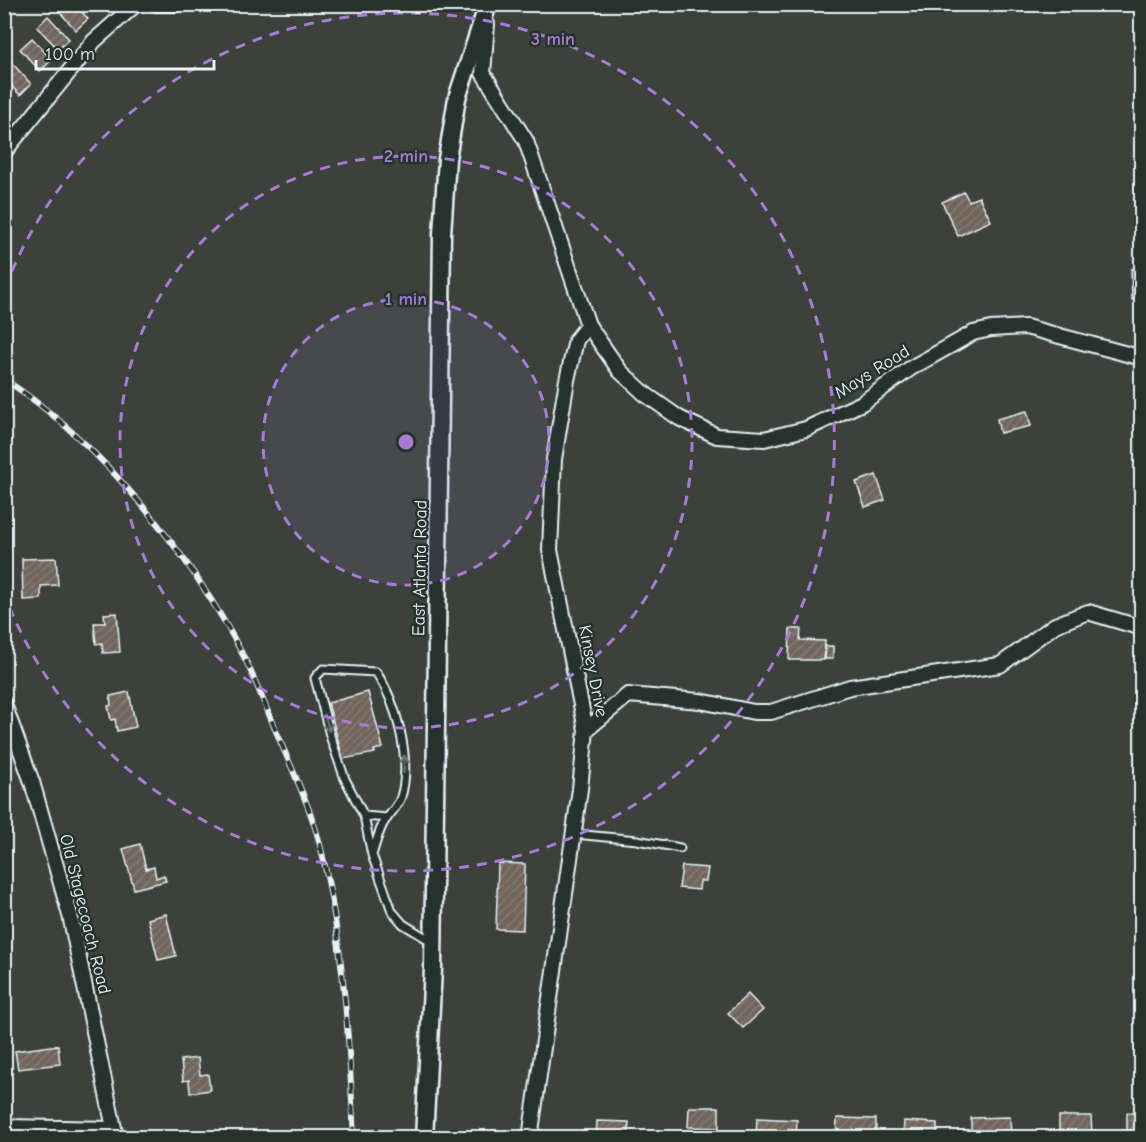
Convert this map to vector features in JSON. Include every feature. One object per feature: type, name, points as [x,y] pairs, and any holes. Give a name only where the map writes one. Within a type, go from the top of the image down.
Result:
[{"type":"street","points":[[4,152],[92,44],[136,4]]},
{"type":"street","points":[[156,4],[177,4]]},
{"type":"street","name":"Mays Road","points":[[489,4],[484,40],[483,73],[526,141],[588,325],[620,371],[645,394],[679,418],[717,436],[764,439],[806,429],[862,403],[910,368],[973,333],[982,331],[1026,327],[1142,358]]},
{"type":"street","name":"East Atlanta Road","points":[[424,1137],[433,943],[442,234],[447,159],[457,98],[489,4]]},
{"type":"street","name":"Kinsey Drive","points":[[530,1137],[574,834],[586,730],[550,550],[554,459],[565,391],[576,340],[588,325]]},
{"type":"street","points":[[586,730],[628,694],[700,701],[754,712],[771,712],[850,687],[1000,665],[1055,625],[1084,612],[1142,628]]},
{"type":"street","name":"Old Stagecoach Road","points":[[4,704],[32,782],[70,915],[115,1133]]},
{"type":"street","points":[[4,1127],[115,1133]]},
{"type":"lane","points":[[372,855],[387,818],[400,798],[405,758],[400,731],[382,681],[376,672],[323,669],[315,678],[319,698],[345,779],[364,816],[372,855],[392,911],[403,924],[433,943]]},
{"type":"lane","points":[[364,816],[387,818]]},
{"type":"lane","points":[[574,834],[637,840],[680,848]]},
{"type":"building","points":[[60,4],[75,4],[88,19],[76,30],[56,8]]},
{"type":"building","points":[[48,16],[69,39],[58,49],[37,27]]},
{"type":"building","points":[[32,38],[52,60],[40,71],[20,49]]},
{"type":"building","points":[[12,63],[31,84],[20,95],[4,78],[4,70]]},
{"type":"building","points":[[964,192],[969,201],[979,197],[991,221],[958,236],[942,202]]},
{"type":"building","points":[[1131,269],[1142,269],[1142,299],[1132,300]]},
{"type":"building","points":[[1027,411],[1031,426],[1000,433],[997,419]]},
{"type":"building","points":[[876,475],[885,500],[865,507],[856,482]]},
{"type":"building","points":[[56,558],[58,585],[41,586],[41,599],[23,600],[22,559]]},
{"type":"building","points":[[117,613],[120,652],[103,653],[102,643],[96,644],[94,623],[105,623],[104,614]]},
{"type":"building","points":[[790,629],[801,629],[800,640],[825,641],[824,660],[789,660]]},
{"type":"building","points":[[826,646],[833,646],[833,659],[825,659]]},
{"type":"building","points":[[129,692],[136,727],[117,731],[115,719],[111,720],[108,706],[111,705],[110,696]]},
{"type":"building","points":[[368,692],[383,748],[374,750],[375,753],[343,759],[328,703]]},
{"type":"building","points":[[140,844],[146,869],[154,867],[156,878],[164,875],[166,881],[134,889],[123,849]]},
{"type":"building","points":[[498,863],[525,864],[523,930],[496,929]]},
{"type":"building","points":[[682,866],[708,868],[706,881],[700,881],[699,890],[679,888]]},
{"type":"building","points":[[166,914],[176,956],[158,960],[148,919]]},
{"type":"building","points":[[748,994],[763,1010],[743,1028],[728,1013]]},
{"type":"building","points":[[58,1045],[60,1064],[18,1069],[15,1051]]},
{"type":"building","points":[[198,1058],[200,1075],[208,1074],[210,1090],[190,1093],[189,1080],[183,1081],[181,1060]]},
{"type":"building","points":[[689,1107],[719,1107],[719,1128],[688,1127]]},
{"type":"building","points":[[1127,1113],[1142,1113],[1142,1133],[1127,1133]]},
{"type":"building","points":[[1059,1116],[1091,1116],[1092,1135],[1059,1135]]},
{"type":"building","points":[[1010,1117],[1011,1138],[971,1137],[971,1118]]},
{"type":"building","points":[[757,1118],[797,1120],[796,1138],[756,1136]]},
{"type":"building","points":[[837,1118],[876,1119],[876,1138],[836,1138]]},
{"type":"building","points":[[597,1121],[629,1122],[628,1138],[596,1138]]},
{"type":"building","points":[[904,1121],[937,1123],[937,1138],[903,1136]]},
{"type":"railway","points":[[4,379],[76,435],[141,504],[199,581],[250,669],[304,797],[322,853],[336,924],[340,959],[354,1138]]}]
